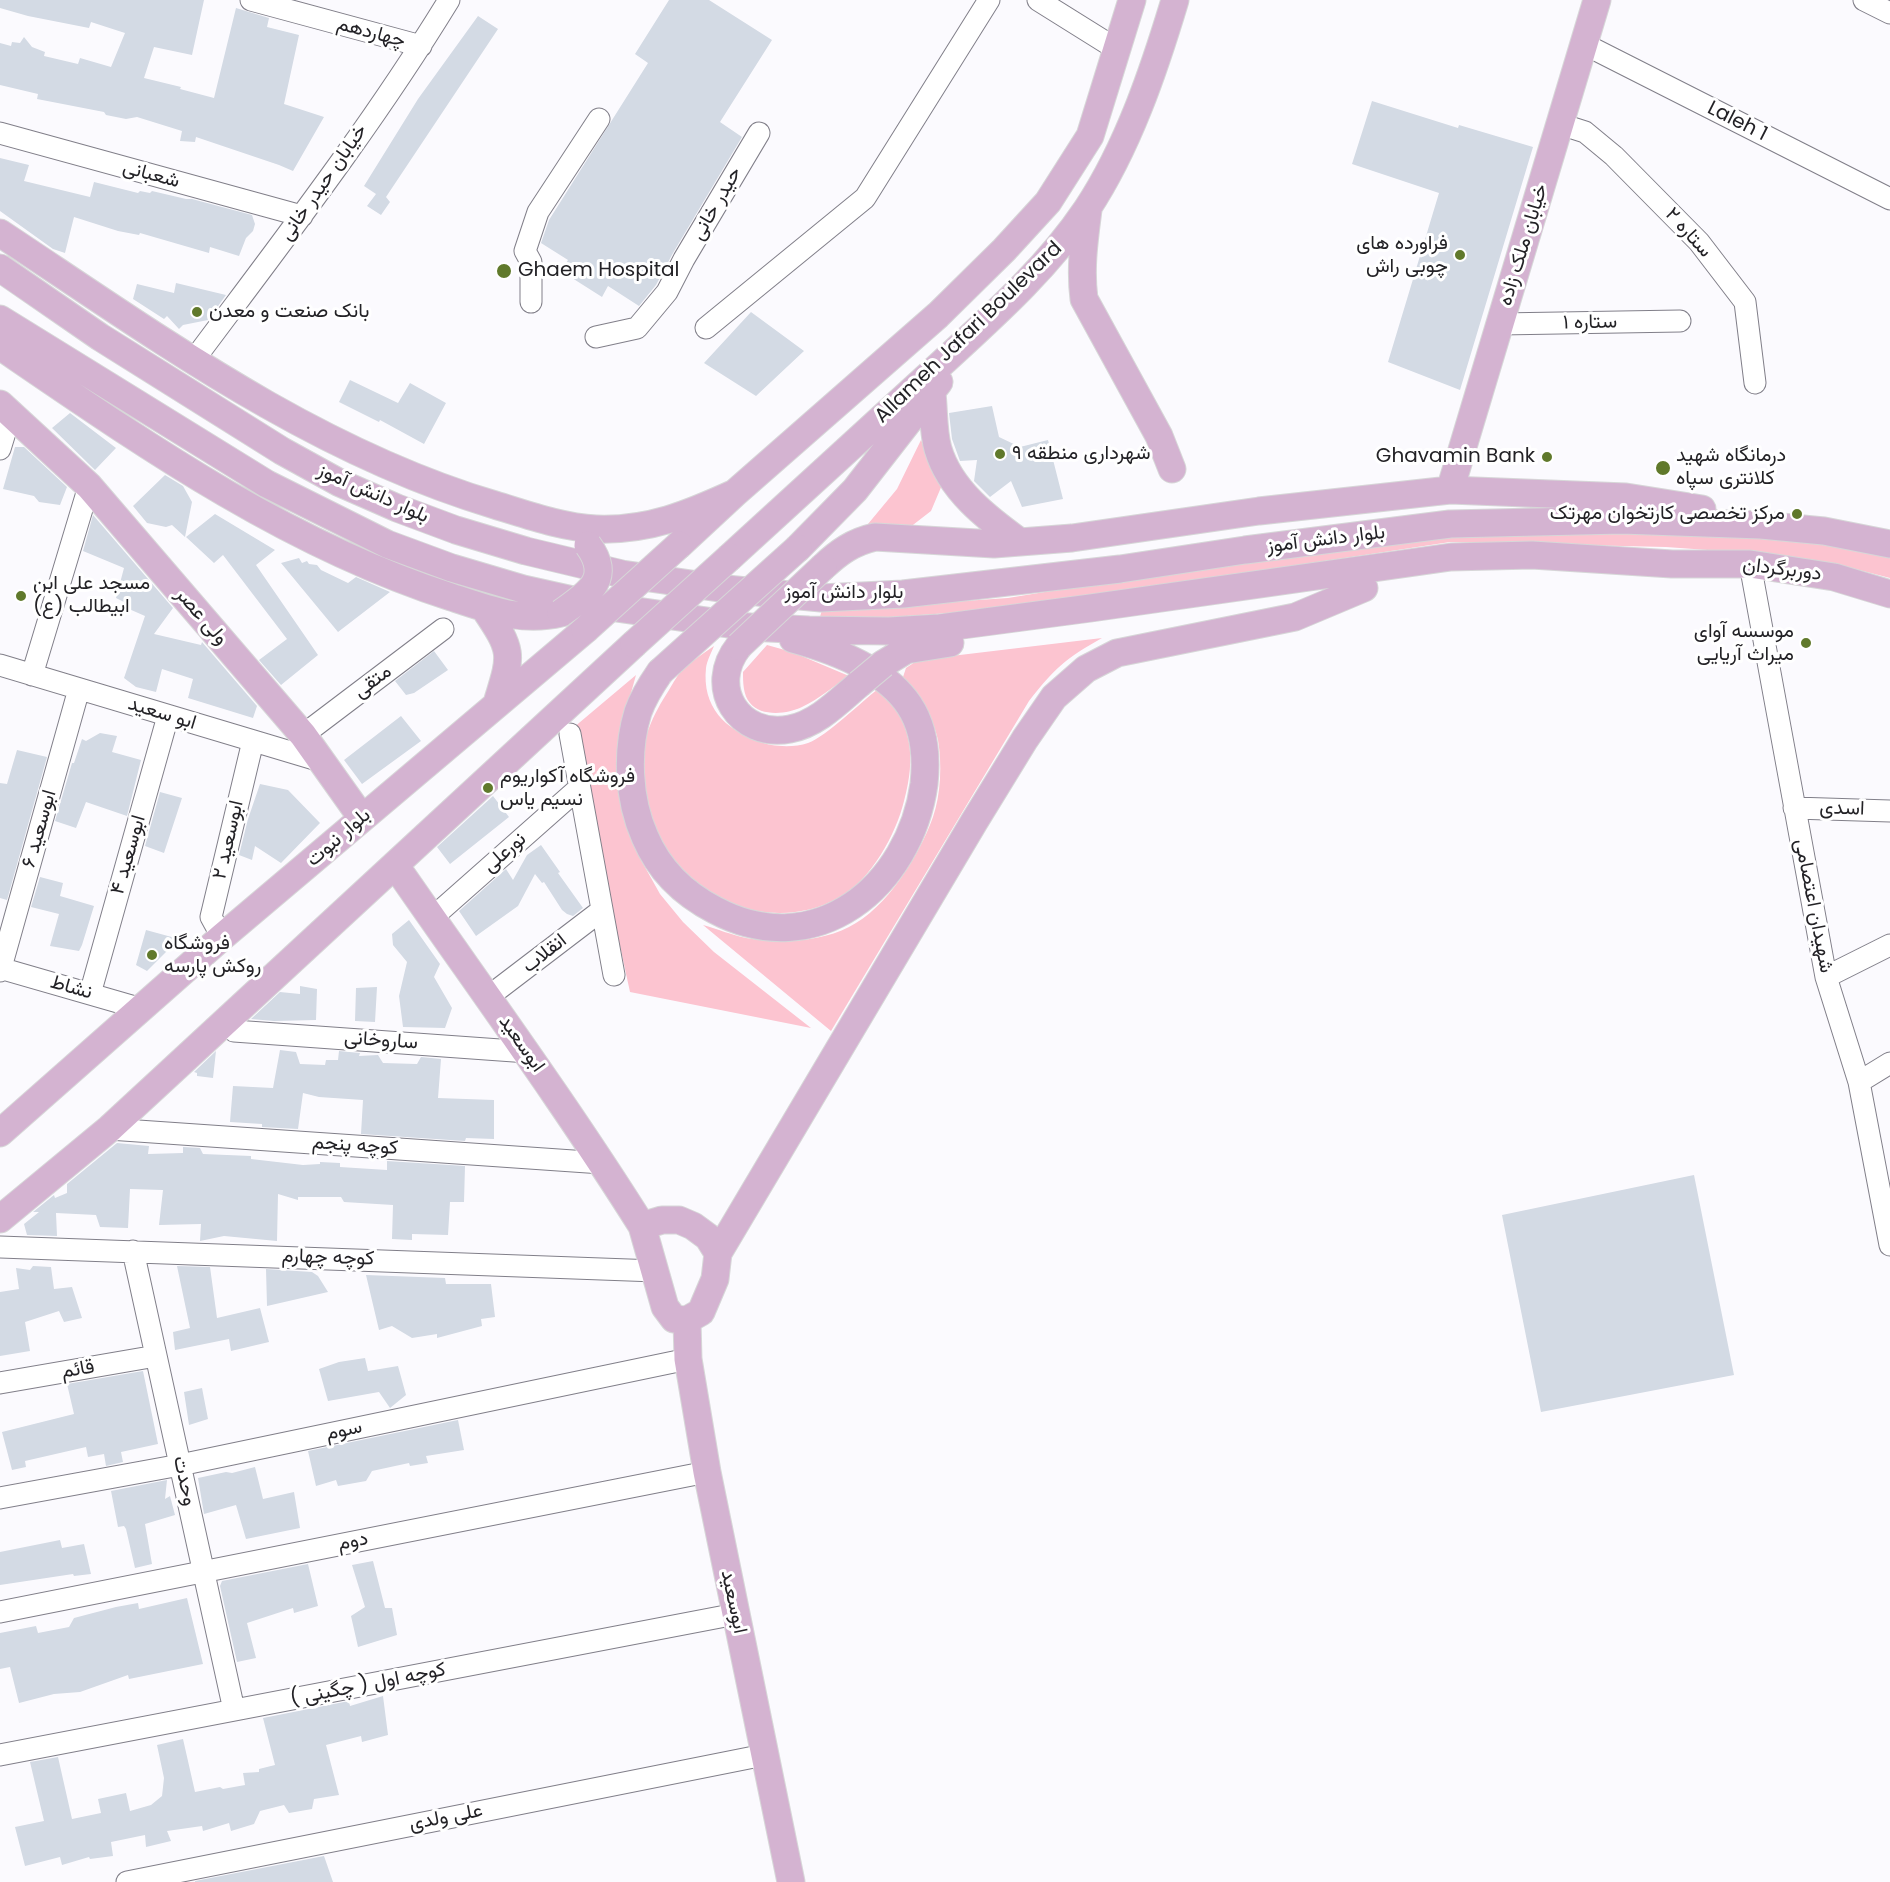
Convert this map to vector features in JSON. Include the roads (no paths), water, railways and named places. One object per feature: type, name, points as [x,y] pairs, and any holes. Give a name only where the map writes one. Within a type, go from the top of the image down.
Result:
[{"type":"main road","name":"Allameh Jafari Boulevard","points":[[679,545],[938,315],[1004,250],[1048,202],[1090,136],[1132,0]]},
{"type":"main road","name":"Allameh Jafari Boulevard","points":[[395,865],[965,341],[1040,269],[1088,207],[1122,149],[1164,38],[1175,0]]},
{"type":"main road","name":"خیابان ملک زاده","points":[[1450,490],[1597,0]]},
{"type":"main road","points":[[1088,207],[1082,254],[1081,279],[1084,299],[1159,436],[1172,469]]},
{"type":"main road","points":[[0,233],[193,361],[298,422],[377,460],[468,497],[559,525],[597,529],[643,526],[670,521],[691,514],[735,493]]},
{"type":"main road","name":"بلوار دانش آموز","points":[[0,268],[110,343],[282,451],[340,483],[446,526],[526,551],[622,574],[715,588],[821,598],[903,594],[1120,569],[1245,550],[1450,524],[1622,520],[1761,525]]},
{"type":"main road","name":"بلوار دانش آموز","points":[[0,319],[267,484],[387,544],[452,568],[523,589],[744,636],[940,628],[1451,557],[1532,555],[1672,564]]},
{"type":"main road","points":[[744,636],[799,640],[857,663],[885,680],[898,692],[910,706],[921,728],[926,767],[922,801],[913,830],[896,861],[876,887],[848,910],[832,917],[782,927],[751,924],[724,915],[697,900],[674,881],[653,855],[637,819],[632,790],[633,736],[639,711],[660,672],[798,548],[855,490],[932,393],[965,341]]},
{"type":"main road","points":[[0,346],[162,454],[275,521],[369,567],[484,608],[514,616],[544,617],[561,613],[586,595],[598,577],[598,559],[588,544],[559,525]]},
{"type":"main road","points":[[932,393],[938,449],[954,482],[985,516],[1020,542]]},
{"type":"main road","name":"ولی عصر","points":[[5,409],[89,486],[303,735],[362,818]]},
{"type":"main road","points":[[1672,564],[1438,577],[916,648],[897,654],[809,723],[789,729],[768,730],[744,718],[729,702],[724,681],[730,657],[744,636],[838,552],[858,540],[875,537],[994,544],[1072,538],[1259,511],[1450,490],[1626,497],[1691,506],[1761,525],[1824,531],[1890,544]]},
{"type":"main road","name":"بلوار نبوت","points":[[0,1133],[222,937],[585,630],[679,545]]},
{"type":"main road","name":"دوربرگردان","points":[[1672,564],[1750,564],[1834,577],[1890,594]]},
{"type":"main road","points":[[687,1320],[700,1312],[715,1279],[718,1253],[974,822],[1054,697],[1086,669],[1117,653],[1295,617],[1364,588]]},
{"type":"main road","points":[[484,608],[502,634],[508,651],[509,666],[497,704]]},
{"type":"main road","points":[[0,1219],[109,1129],[395,865]]},
{"type":"main road","name":"ابوسعید","points":[[395,865],[528,1052],[602,1163],[642,1226],[665,1307],[674,1319],[687,1320],[688,1359],[706,1472],[791,1882]]},
{"type":"main road","points":[[642,1226],[662,1220],[679,1220],[693,1226],[708,1238],[718,1253]]},
{"type":"street","name":"چهاردهم","points":[[251,0],[421,46]]},
{"type":"street","name":"خیابان حیدر خانی","points":[[193,361],[302,216],[421,46],[449,0]]},
{"type":"street","points":[[706,328],[865,198],[989,0]]},
{"type":"street","points":[[1038,0],[1118,50]]},
{"type":"street","points":[[1864,0],[1890,13]]},
{"type":"street","name":"Laleh 1","points":[[1584,44],[1890,199]]},
{"type":"street","points":[[531,302],[531,262],[525,251],[538,212],[598,119]]},
{"type":"street","name":"ستاره ۲","points":[[1560,124],[1585,132],[1614,156],[1699,242],[1745,302],[1755,383]]},
{"type":"street","name":"شعبانی","points":[[0,133],[302,216]]},
{"type":"street","name":"حیدر خانی","points":[[596,337],[637,328],[667,292],[684,259],[759,133]]},
{"type":"street","name":"ستاره ۱","points":[[1500,324],[1680,321]]},
{"type":"street","points":[[0,449],[5,409]]},
{"type":"street","points":[[32,675],[89,486]]},
{"type":"street","name":"شهیدان اعتصامی","points":[[1750,564],[1826,977],[1858,1082],[1890,1245]]},
{"type":"street","name":"متقی","points":[[303,735],[443,629]]},
{"type":"street","name":"ابو سعید","points":[[0,665],[324,762]]},
{"type":"street","name":"ابوسعید ۶","points":[[0,969],[79,689]]},
{"type":"street","name":"ابوسعید ۴","points":[[90,994],[168,716]]},
{"type":"street","points":[[570,734],[614,975]]},
{"type":"street","name":"ابوسعید ۲","points":[[222,937],[211,917],[253,741]]},
{"type":"street","name":"نورعلی","points":[[432,918],[579,788]]},
{"type":"street","name":"اسدی","points":[[1794,808],[1890,811]]},
{"type":"street","name":"انقلاب","points":[[488,998],[602,910]]},
{"type":"street","points":[[1826,977],[1890,945]]},
{"type":"street","name":"نشاط","points":[[0,969],[142,1009]]},
{"type":"street","name":"ساروخانی","points":[[234,1031],[528,1052]]},
{"type":"street","points":[[1858,1082],[1890,1062]]},
{"type":"street","name":"کوچه پنجم","points":[[109,1129],[602,1163]]},
{"type":"street","name":"کوچه چهارم","points":[[0,1247],[656,1270]]},
{"type":"street","name":"وحدت","points":[[133,1251],[234,1710]]},
{"type":"street","name":"قائم","points":[[0,1383],[156,1356]]},
{"type":"street","name":"سوم","points":[[0,1498],[180,1466],[688,1359]]},
{"type":"street","name":"دوم","points":[[0,1612],[706,1472]]},
{"type":"street","name":"کوچه اول ( چگینی )","points":[[0,1755],[736,1614]]},
{"type":"street","name":"علی ولدی","points":[[127,1882],[765,1755]]},
{"type":"place","name":"فراورده های چوبی راش","points":[[1460,255]]},
{"type":"place","name":"Ghaem Hospital","points":[[504,271]]},
{"type":"place","name":"بانک صنعت و معدن","points":[[197,312]]},
{"type":"place","name":"شهرداری منطقه ۹","points":[[1000,454]]},
{"type":"place","name":"Ghavamin Bank","points":[[1547,457]]},
{"type":"place","name":"درمانگاه شهید کلانتری سپاه","points":[[1663,468]]},
{"type":"place","name":"مرکز تخصصی کارتخوان مهرتک","points":[[1797,514]]},
{"type":"place","name":"مسجد علی ابن ابیطالب (ع)","points":[[21,596]]},
{"type":"place","name":"موسسه آوای میراث آریایی","points":[[1806,643]]},
{"type":"place","name":"فروشگاه آکواریوم نسیم یاس","points":[[488,788]]},
{"type":"place","name":"فروشگاه روکش پارسه","points":[[152,955]]}]
